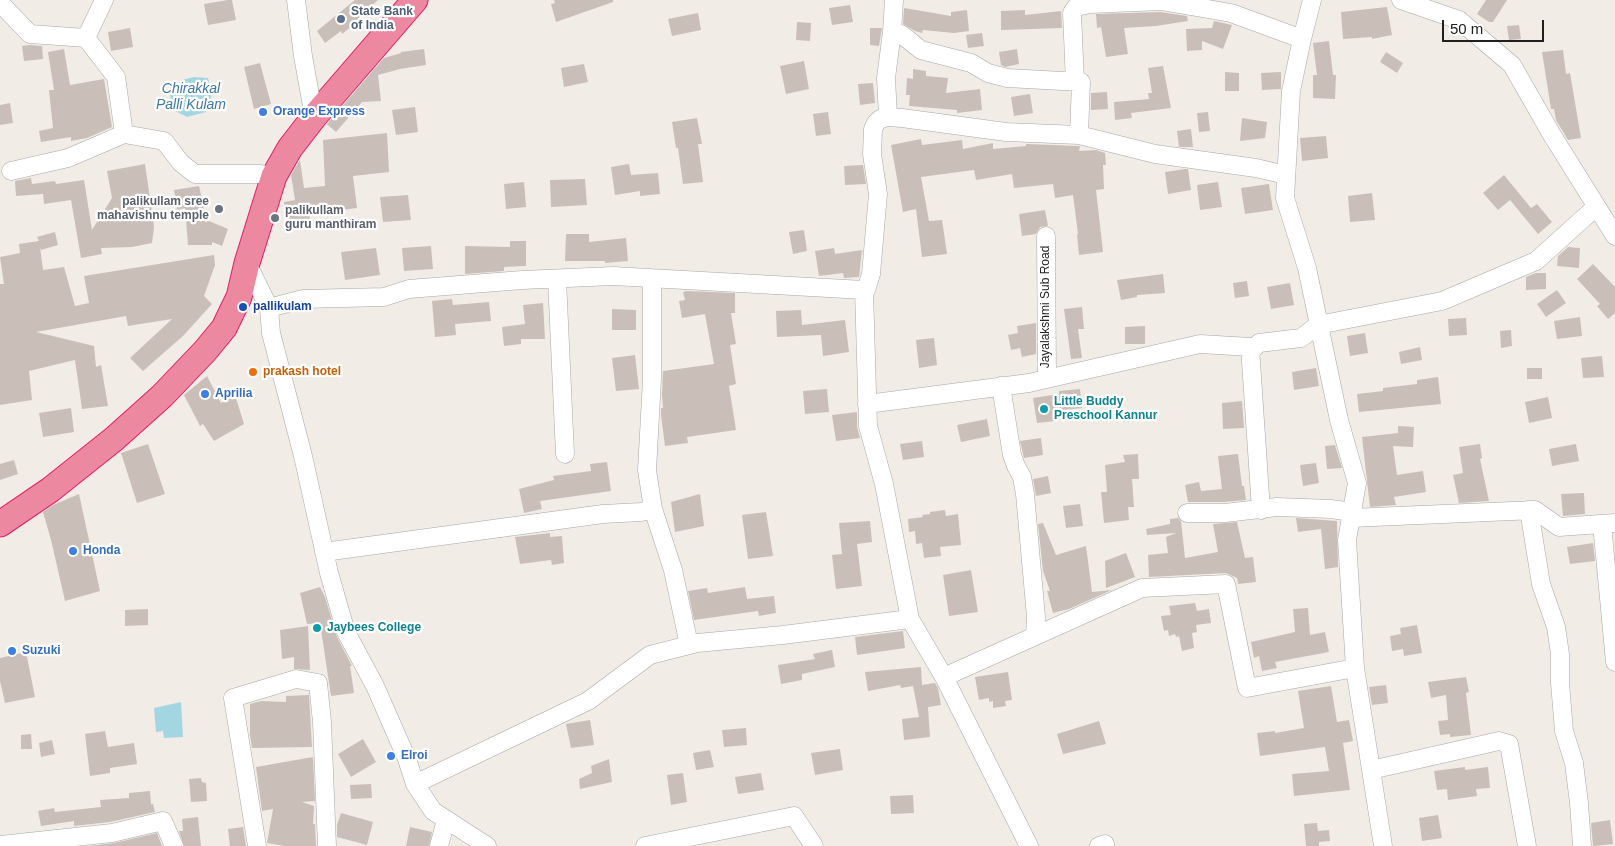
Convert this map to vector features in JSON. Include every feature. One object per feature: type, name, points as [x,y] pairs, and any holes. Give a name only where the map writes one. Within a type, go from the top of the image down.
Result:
[{"type":"highway","points":[[0,524],[50,490],[114,439],[174,383],[224,328],[239,298],[247,263],[274,176],[290,148],[314,117],[415,0]]},
{"type":"street","points":[[86,38],[104,0]]},
{"type":"street","points":[[296,0],[303,56],[314,117]]},
{"type":"street","points":[[888,118],[886,78],[894,0]]},
{"type":"street","points":[[1312,0],[1291,91],[1285,198],[1307,268],[1339,420],[1357,483],[1347,540],[1355,668],[1383,846]]},
{"type":"street","points":[[1075,82],[1072,13],[1076,7],[1083,5],[1161,1],[1231,13],[1302,39]]},
{"type":"street","points":[[1406,1],[1459,20],[1512,65],[1552,135],[1615,236]]},
{"type":"street","points":[[0,3],[30,34],[86,38],[116,77],[124,134]]},
{"type":"street","points":[[892,32],[900,34],[921,50],[971,63],[988,73],[1007,78],[1081,82],[1079,135]]},
{"type":"street","points":[[1029,846],[944,677],[910,619],[884,484],[868,426],[864,290],[866,290],[871,274],[878,194],[872,154],[873,130],[876,122],[880,119],[888,118],[1006,132],[1079,135],[1155,154],[1256,168],[1286,175]]},
{"type":"street","points":[[11,171],[68,158],[124,134],[164,141],[181,163],[195,174],[259,174],[274,176]]},
{"type":"street","points":[[1250,352],[1260,343],[1301,338],[1318,325],[1442,301],[1536,261],[1596,207]]},
{"type":"street","name":"Jayalakshmi Sub Road","points":[[1046,236],[1046,379]]},
{"type":"street","points":[[247,263],[269,308],[271,333],[303,456],[324,552],[346,632],[375,686],[415,784],[433,811],[487,846]]},
{"type":"street","points":[[269,308],[303,299],[384,298],[409,289],[522,280],[557,280],[613,276],[864,290]]},
{"type":"street","points":[[652,279],[652,379],[647,470],[653,509],[673,570],[689,645]]},
{"type":"street","points":[[557,280],[565,454]]},
{"type":"street","points":[[867,404],[1046,379],[1200,344],[1250,347],[1261,510]]},
{"type":"street","points":[[1001,386],[1012,455],[1022,477],[1025,494],[1036,636]]},
{"type":"street","points":[[1187,513],[1225,513],[1277,507],[1351,515],[1536,510],[1559,527],[1609,523],[1615,662]]},
{"type":"street","points":[[324,552],[603,514],[641,512],[653,509]]},
{"type":"street","points":[[1529,510],[1541,584],[1556,627],[1560,654],[1560,683],[1564,731],[1574,763],[1582,846]]},
{"type":"street","points":[[944,677],[1142,588],[1226,584],[1247,688],[1355,668]]},
{"type":"street","points":[[415,784],[588,701],[650,655],[689,645],[910,619]]},
{"type":"street","points":[[257,846],[233,698],[296,679],[318,683],[322,722],[327,846]]},
{"type":"street","points":[[1371,770],[1500,742],[1509,744],[1527,846]]},
{"type":"street","points":[[645,846],[794,816],[814,846]]},
{"type":"street","points":[[440,846],[446,820]]},
{"type":"street","points":[[0,845],[112,833],[163,821],[174,846]]},
{"type":"water","name":"Chirakkal Palli Kulam","points":[[194,77],[208,78],[212,94],[206,112],[187,117],[171,109],[170,90],[182,80]]},
{"type":"water","points":[[181,702],[183,737],[164,738],[163,731],[156,732],[154,708]]},
{"type":"building","points":[[232,0],[236,20],[208,25],[204,4]]},
{"type":"building","points":[[355,0],[378,0],[351,27],[342,34],[341,31],[325,43],[317,31]]},
{"type":"building","points":[[554,0],[613,0],[613,2],[556,22],[551,4],[555,3]]},
{"type":"building","points":[[1486,0],[1507,0],[1493,22],[1489,22],[1477,14]]},
{"type":"building","points":[[850,5],[853,22],[832,25],[829,8]]},
{"type":"building","points":[[1387,7],[1392,35],[1372,39],[1372,37],[1343,39],[1341,12]]},
{"type":"building","points":[[904,8],[951,16],[951,12],[967,10],[969,31],[954,33],[923,30],[922,33],[915,31],[903,24]]},
{"type":"building","points":[[1025,10],[1025,15],[1061,11],[1062,28],[1001,30],[1001,11]]},
{"type":"building","points":[[1160,12],[1187,16],[1188,21],[1124,28],[1128,54],[1106,57],[1101,27],[1097,28],[1096,14]]},
{"type":"building","points":[[698,13],[701,30],[672,36],[668,19]]},
{"type":"building","points":[[1214,21],[1232,25],[1223,49],[1202,41],[1202,50],[1187,51],[1186,29],[1212,28]]},
{"type":"building","points":[[797,22],[811,23],[810,41],[796,40]]},
{"type":"building","points":[[1519,25],[1521,39],[1509,40],[1507,26]]},
{"type":"building","points":[[130,28],[133,47],[111,51],[108,32]]},
{"type":"building","points":[[870,28],[882,28],[879,46],[870,45]]},
{"type":"building","points":[[982,33],[984,46],[968,48],[966,35]]},
{"type":"building","points":[[1329,41],[1333,75],[1336,75],[1335,99],[1313,98],[1313,75],[1317,75],[1313,43]]},
{"type":"building","points":[[22,46],[42,46],[43,59],[24,61]]},
{"type":"building","points":[[64,49],[70,85],[104,79],[112,127],[87,138],[71,141],[71,137],[41,142],[39,131],[53,128],[49,90],[54,90],[48,52]]},
{"type":"building","points":[[424,49],[426,65],[378,75],[381,101],[362,102],[336,132],[327,124],[384,58],[401,52]]},
{"type":"building","points":[[1017,49],[1019,64],[1005,67],[1001,65],[999,52]]},
{"type":"building","points":[[1563,50],[1566,74],[1570,73],[1581,138],[1568,140],[1556,120],[1554,109],[1551,109],[1542,52]]},
{"type":"building","points":[[1386,52],[1403,63],[1397,73],[1380,62]]},
{"type":"building","points":[[804,61],[809,89],[786,94],[780,66]]},
{"type":"building","points":[[260,63],[271,104],[254,109],[244,67]]},
{"type":"building","points":[[584,64],[588,82],[564,87],[561,68]]},
{"type":"building","points":[[1163,66],[1171,108],[1131,113],[1132,118],[1115,120],[1114,102],[1149,99],[1148,93],[1152,93],[1148,68]]},
{"type":"building","points":[[913,69],[926,71],[926,76],[948,78],[946,93],[980,89],[982,110],[957,113],[957,110],[909,106],[910,95],[906,95],[907,78],[913,79]]},
{"type":"building","points":[[1225,72],[1239,73],[1239,91],[1225,91]]},
{"type":"building","points":[[1281,72],[1281,89],[1262,90],[1261,73]]},
{"type":"building","points":[[873,83],[875,103],[860,105],[858,84]]},
{"type":"building","points":[[1107,92],[1108,109],[1091,110],[1091,93]]},
{"type":"building","points":[[1030,94],[1033,113],[1014,116],[1011,97]]},
{"type":"building","points":[[10,103],[13,123],[0,125],[0,105]]},
{"type":"building","points":[[415,107],[418,132],[396,135],[392,110]]},
{"type":"building","points":[[828,112],[831,134],[816,136],[813,114]]},
{"type":"building","points":[[1208,112],[1210,131],[1199,132],[1197,113]]},
{"type":"building","points":[[697,118],[702,144],[698,144],[703,182],[683,184],[672,122]]},
{"type":"building","points":[[1242,118],[1267,122],[1265,138],[1240,141]]},
{"type":"building","points":[[1191,129],[1193,147],[1179,147],[1177,131]]},
{"type":"building","points":[[387,133],[389,172],[353,176],[357,208],[309,214],[310,220],[288,224],[284,202],[295,200],[291,175],[300,160],[304,188],[325,186],[323,140]]},
{"type":"building","points":[[1326,136],[1328,158],[1302,161],[1300,138]]},
{"type":"building","points":[[921,139],[922,145],[962,140],[963,149],[993,143],[993,149],[1026,146],[1028,144],[1080,146],[1079,151],[1096,150],[1105,153],[1106,165],[1103,165],[1104,189],[1096,190],[1103,252],[1079,255],[1073,195],[1055,198],[1053,184],[1014,188],[1012,174],[976,180],[974,170],[921,177],[929,221],[942,220],[947,254],[922,257],[916,209],[903,212],[891,145]]},
{"type":"building","points":[[145,164],[154,227],[152,243],[132,247],[101,248],[102,254],[81,258],[71,200],[44,204],[43,194],[16,196],[15,181],[31,178],[32,184],[55,181],[56,184],[84,180],[92,230],[112,198],[107,171]]},
{"type":"building","points":[[629,164],[631,175],[658,173],[660,194],[640,196],[640,191],[615,195],[611,167]]},
{"type":"building","points":[[863,165],[866,184],[845,185],[844,166]]},
{"type":"building","points":[[1188,169],[1191,190],[1168,194],[1165,172]]},
{"type":"building","points":[[1504,175],[1531,208],[1537,204],[1552,222],[1538,234],[1510,200],[1498,210],[1483,193]]},
{"type":"building","points":[[585,179],[587,205],[551,207],[550,180]]},
{"type":"building","points":[[524,182],[526,207],[506,209],[504,184]]},
{"type":"building","points":[[1218,182],[1222,207],[1200,210],[1197,185]]},
{"type":"building","points":[[1269,184],[1273,210],[1245,214],[1241,188]]},
{"type":"building","points":[[199,186],[205,222],[209,221],[228,229],[222,246],[212,242],[212,245],[188,245],[185,208],[177,210],[174,190]]},
{"type":"building","points":[[1372,193],[1375,220],[1350,222],[1348,196]]},
{"type":"building","points":[[408,195],[411,220],[383,222],[380,197]]},
{"type":"building","points":[[1045,210],[1048,226],[1040,227],[1036,234],[1022,236],[1019,214]]},
{"type":"building","points":[[804,230],[807,251],[793,254],[789,232]]},
{"type":"building","points":[[55,232],[58,245],[41,250],[40,247],[43,270],[64,267],[75,306],[89,303],[84,276],[214,255],[215,265],[204,296],[212,304],[183,336],[143,371],[130,358],[172,319],[128,326],[126,316],[36,332],[94,346],[96,367],[101,365],[108,406],[82,409],[75,360],[29,371],[32,400],[0,405],[0,284],[4,284],[0,257],[20,253],[19,244],[39,241],[37,237]]},
{"type":"building","points":[[566,234],[589,234],[589,242],[626,238],[628,261],[605,263],[605,261],[565,261]]},
{"type":"building","points":[[510,241],[526,241],[526,266],[504,267],[504,271],[465,274],[465,246],[510,247]]},
{"type":"building","points":[[431,246],[433,269],[404,271],[402,248]]},
{"type":"building","points":[[1568,247],[1580,248],[1579,268],[1557,266],[1558,256]]},
{"type":"building","points":[[376,248],[380,275],[345,280],[341,252]]},
{"type":"building","points":[[834,248],[835,254],[862,250],[859,277],[844,278],[843,273],[819,276],[815,251]]},
{"type":"building","points":[[1593,264],[1615,287],[1615,313],[1608,319],[1597,306],[1600,304],[1577,279]]},
{"type":"building","points":[[1536,273],[1546,273],[1546,289],[1526,290],[1526,277]]},
{"type":"building","points":[[1163,274],[1165,293],[1137,295],[1137,297],[1121,300],[1117,280]]},
{"type":"building","points":[[1247,281],[1249,296],[1235,298],[1233,283]]},
{"type":"building","points":[[1290,283],[1294,305],[1271,309],[1267,287]]},
{"type":"building","points":[[1557,290],[1566,303],[1546,317],[1537,304]]},
{"type":"building","points":[[683,292],[735,293],[735,313],[731,313],[736,344],[730,345],[736,384],[729,386],[736,430],[687,437],[688,443],[665,446],[661,415],[661,408],[663,408],[663,371],[714,364],[705,314],[682,318],[679,301],[685,300]]},
{"type":"building","points":[[452,299],[453,305],[489,302],[491,321],[455,324],[456,335],[435,337],[432,301]]},
{"type":"building","points":[[543,303],[545,339],[521,339],[521,344],[504,346],[502,327],[525,324],[523,305]]},
{"type":"building","points":[[1082,307],[1084,329],[1078,329],[1082,358],[1071,359],[1064,309]]},
{"type":"building","points":[[612,309],[636,310],[636,330],[612,330]]},
{"type":"building","points":[[801,310],[802,325],[845,320],[849,352],[823,356],[821,335],[777,337],[776,311]]},
{"type":"building","points":[[1580,317],[1582,336],[1557,339],[1554,321]]},
{"type":"building","points":[[1466,318],[1467,335],[1449,336],[1448,319]]},
{"type":"building","points":[[1036,323],[1036,354],[1022,357],[1020,348],[1011,350],[1008,335],[1018,333],[1017,326]]},
{"type":"building","points":[[1145,326],[1145,344],[1125,344],[1125,327]]},
{"type":"building","points":[[1511,330],[1512,346],[1501,348],[1500,331]]},
{"type":"building","points":[[1365,333],[1368,353],[1350,356],[1347,336]]},
{"type":"building","points":[[934,338],[937,365],[919,368],[916,340]]},
{"type":"building","points":[[1420,347],[1422,360],[1401,364],[1399,352]]},
{"type":"building","points":[[635,355],[639,389],[616,391],[612,358]]},
{"type":"building","points":[[1602,356],[1604,377],[1583,378],[1581,358]]},
{"type":"building","points":[[1316,368],[1319,386],[1294,390],[1292,372]]},
{"type":"building","points":[[1527,368],[1542,368],[1542,379],[1527,379]]},
{"type":"building","points":[[207,376],[221,403],[235,395],[244,424],[214,441],[203,424],[200,426],[184,395]]},
{"type":"building","points":[[1438,377],[1441,404],[1359,412],[1357,394],[1383,391],[1383,388],[1417,384],[1417,380]]},
{"type":"building","points":[[827,389],[829,412],[805,414],[803,391]]},
{"type":"building","points":[[1080,389],[1082,408],[1053,411],[1055,421],[1037,423],[1033,398],[1059,394],[1059,391]]},
{"type":"building","points":[[1548,397],[1552,418],[1529,423],[1525,402]]},
{"type":"building","points":[[1242,401],[1244,428],[1223,429],[1222,403]]},
{"type":"building","points":[[71,408],[74,432],[43,437],[39,413]]},
{"type":"building","points":[[857,412],[857,427],[860,438],[836,441],[832,415]]},
{"type":"building","points":[[987,419],[990,436],[961,442],[957,425]]},
{"type":"building","points":[[1398,426],[1414,427],[1413,447],[1393,446],[1397,475],[1423,471],[1426,492],[1394,497],[1396,505],[1370,507],[1362,437],[1398,433]]},
{"type":"building","points":[[1041,438],[1043,455],[1024,458],[1020,441]]},
{"type":"building","points":[[922,441],[924,457],[903,460],[900,444]]},
{"type":"building","points":[[148,444],[165,494],[137,503],[121,453]]},
{"type":"building","points":[[1480,444],[1482,458],[1480,459],[1489,501],[1459,503],[1453,475],[1463,473],[1459,447]]},
{"type":"building","points":[[1576,444],[1579,461],[1552,466],[1549,449]]},
{"type":"building","points":[[1335,445],[1342,468],[1327,469],[1325,446]]},
{"type":"building","points":[[1138,454],[1139,479],[1132,479],[1134,507],[1128,507],[1129,520],[1104,523],[1101,492],[1107,492],[1105,465],[1125,462],[1123,455]]},
{"type":"building","points":[[1238,454],[1242,486],[1244,486],[1246,500],[1188,502],[1185,485],[1199,482],[1201,491],[1222,489],[1218,456]]},
{"type":"building","points":[[14,460],[18,474],[0,480],[0,464]]},
{"type":"building","points":[[607,462],[611,491],[540,501],[542,509],[524,513],[519,489],[554,480],[553,476],[591,471],[590,464]]},
{"type":"building","points":[[1316,463],[1319,483],[1303,486],[1300,465]]},
{"type":"building","points":[[1048,476],[1051,493],[1036,496],[1033,479]]},
{"type":"building","points":[[1584,493],[1585,514],[1563,516],[1561,494]]},
{"type":"building","name":"Honda","points":[[79,494],[100,591],[65,601],[43,512],[53,505]]},
{"type":"building","points":[[700,494],[704,526],[675,532],[671,502]]},
{"type":"building","points":[[1080,504],[1083,526],[1066,528],[1063,506]]},
{"type":"building","points":[[945,510],[946,516],[958,514],[961,545],[940,547],[941,556],[924,558],[922,543],[916,544],[915,531],[909,532],[908,519],[923,517],[922,515],[930,514],[930,512]]},
{"type":"building","points":[[766,512],[773,556],[748,559],[742,515]]},
{"type":"building","points":[[1178,518],[1181,521],[1185,558],[1218,552],[1213,524],[1237,522],[1245,558],[1253,557],[1256,582],[1238,584],[1237,578],[1226,573],[1149,577],[1148,555],[1168,553],[1166,537],[1176,533],[1147,535],[1146,529],[1170,524],[1170,519]]},
{"type":"building","points":[[1296,518],[1337,521],[1338,567],[1325,569],[1321,529],[1298,532]]},
{"type":"building","points":[[870,521],[872,542],[857,544],[862,586],[836,589],[832,555],[842,554],[839,523]]},
{"type":"building","points":[[1043,523],[1056,555],[1086,546],[1092,592],[1112,590],[1069,609],[1053,613],[1047,591],[1050,591],[1043,571],[1038,524]]},
{"type":"building","points":[[550,533],[550,537],[562,536],[564,563],[552,565],[551,560],[520,564],[515,537]]},
{"type":"building","points":[[1593,543],[1595,561],[1570,564],[1567,547]]},
{"type":"building","points":[[1126,553],[1135,577],[1106,588],[1105,561]]},
{"type":"building","points":[[971,570],[978,612],[949,616],[943,575]]},
{"type":"building","points":[[320,587],[325,597],[337,637],[352,666],[350,666],[354,693],[331,696],[320,623],[307,624],[300,593]]},
{"type":"building","points":[[745,587],[747,599],[774,596],[776,613],[759,616],[758,611],[694,620],[688,591],[707,588],[708,593]]},
{"type":"building","points":[[1195,603],[1197,611],[1209,609],[1211,623],[1196,625],[1197,632],[1192,633],[1194,648],[1182,651],[1179,636],[1176,637],[1175,634],[1169,636],[1168,630],[1164,631],[1161,616],[1171,615],[1169,606]]},
{"type":"building","points":[[1308,608],[1310,635],[1325,632],[1329,652],[1275,662],[1277,668],[1262,671],[1259,656],[1254,658],[1251,642],[1295,632],[1293,609]]},
{"type":"building","points":[[148,609],[148,625],[125,626],[125,610]]},
{"type":"building","points":[[1417,625],[1422,653],[1404,656],[1403,649],[1392,651],[1390,636],[1401,634],[1400,628]]},
{"type":"building","points":[[308,626],[310,670],[294,669],[294,657],[282,659],[280,630]]},
{"type":"building","points":[[903,631],[905,648],[857,655],[855,637]]},
{"type":"building","points":[[832,650],[835,667],[802,674],[802,680],[781,684],[778,665],[815,659],[813,654]]},
{"type":"building","points":[[26,652],[35,697],[5,703],[0,681],[0,658]]},
{"type":"building","points":[[921,667],[922,685],[935,683],[938,688],[941,705],[928,707],[930,737],[904,740],[902,719],[919,717],[913,686],[901,688],[900,685],[868,691],[865,672]]},
{"type":"building","points":[[1008,672],[1012,700],[1005,701],[1006,706],[993,708],[993,701],[989,702],[989,698],[979,700],[975,677]]},
{"type":"building","points":[[1466,677],[1469,692],[1466,693],[1471,735],[1450,737],[1450,734],[1440,735],[1438,721],[1448,720],[1446,695],[1431,698],[1428,682]]},
{"type":"building","points":[[1386,685],[1388,703],[1372,705],[1369,687]]},
{"type":"building","points":[[1331,686],[1337,722],[1349,720],[1353,741],[1343,743],[1350,790],[1294,796],[1292,774],[1329,771],[1325,747],[1260,756],[1257,733],[1275,731],[1275,733],[1304,728],[1298,691]]},
{"type":"building","points":[[309,695],[312,747],[252,748],[250,704],[261,701],[286,702],[286,696]]},
{"type":"building","points":[[590,720],[594,745],[571,748],[566,724]]},
{"type":"building","points":[[1099,721],[1106,744],[1063,754],[1057,734]]},
{"type":"building","points":[[746,728],[747,745],[724,747],[722,730]]},
{"type":"building","points":[[105,731],[108,747],[134,743],[137,764],[110,768],[110,773],[90,776],[85,734]]},
{"type":"building","points":[[31,734],[32,749],[21,749],[21,735]]},
{"type":"building","points":[[363,739],[376,762],[351,777],[338,754]]},
{"type":"building","points":[[52,740],[55,754],[41,757],[39,743]]},
{"type":"building","points":[[840,749],[843,770],[815,775],[811,753]]},
{"type":"building","points":[[710,750],[714,767],[696,770],[693,753]]},
{"type":"building","points":[[313,757],[315,801],[302,802],[314,806],[313,824],[315,824],[316,846],[285,846],[267,843],[273,809],[262,811],[256,767]]},
{"type":"building","points":[[609,759],[612,782],[580,789],[579,779],[592,773],[591,766]]},
{"type":"building","points":[[1465,767],[1465,770],[1488,767],[1490,788],[1476,789],[1477,796],[1448,800],[1447,789],[1437,790],[1434,771]]},
{"type":"building","points":[[683,773],[687,802],[671,805],[667,775]]},
{"type":"building","points":[[761,773],[764,790],[738,794],[735,777]]},
{"type":"building","points":[[201,778],[202,782],[206,783],[207,801],[191,802],[189,779]]},
{"type":"building","points":[[371,784],[372,798],[351,799],[350,785]]},
{"type":"building","points":[[150,791],[151,804],[153,804],[155,812],[110,822],[74,826],[74,821],[41,826],[38,811],[54,808],[55,812],[101,807],[100,800],[129,798],[129,793]]},
{"type":"building","points":[[913,795],[914,813],[891,814],[890,796]]},
{"type":"building","points":[[341,813],[373,822],[367,845],[337,837],[337,825]]},
{"type":"building","points":[[1438,815],[1442,838],[1422,841],[1419,818]]},
{"type":"building","points":[[198,817],[201,846],[184,846],[179,831],[183,831],[182,819]]},
{"type":"building","points":[[1610,820],[1613,844],[1593,846],[1591,823]]},
{"type":"building","points":[[1317,823],[1318,831],[1329,830],[1330,841],[1319,842],[1319,846],[1306,846],[1304,824]]},
{"type":"building","points":[[243,827],[246,846],[230,846],[228,829]]},
{"type":"building","points":[[410,827],[432,832],[429,846],[406,846]]},
{"type":"building","points":[[157,833],[162,846],[90,846],[114,843]]},
{"type":"place","name":"State Bank of India","points":[[341,19]]},
{"type":"place","name":"Orange Express","points":[[263,112]]},
{"type":"place","name":"palikullam sree mahavishnu temple","points":[[219,209]]},
{"type":"place","name":"palikullam guru manthiram","points":[[275,218]]},
{"type":"place","name":"pallikulam","points":[[243,307]]},
{"type":"place","name":"prakash hotel","points":[[253,372]]},
{"type":"place","name":"Aprilia","points":[[205,394]]},
{"type":"place","name":"Little Buddy Preschool Kannur","points":[[1044,409]]},
{"type":"place","name":"Honda","points":[[73,551]]},
{"type":"place","name":"Jaybees College","points":[[317,628]]},
{"type":"place","name":"Suzuki","points":[[12,651]]},
{"type":"place","name":"Elroi","points":[[391,756]]}]
